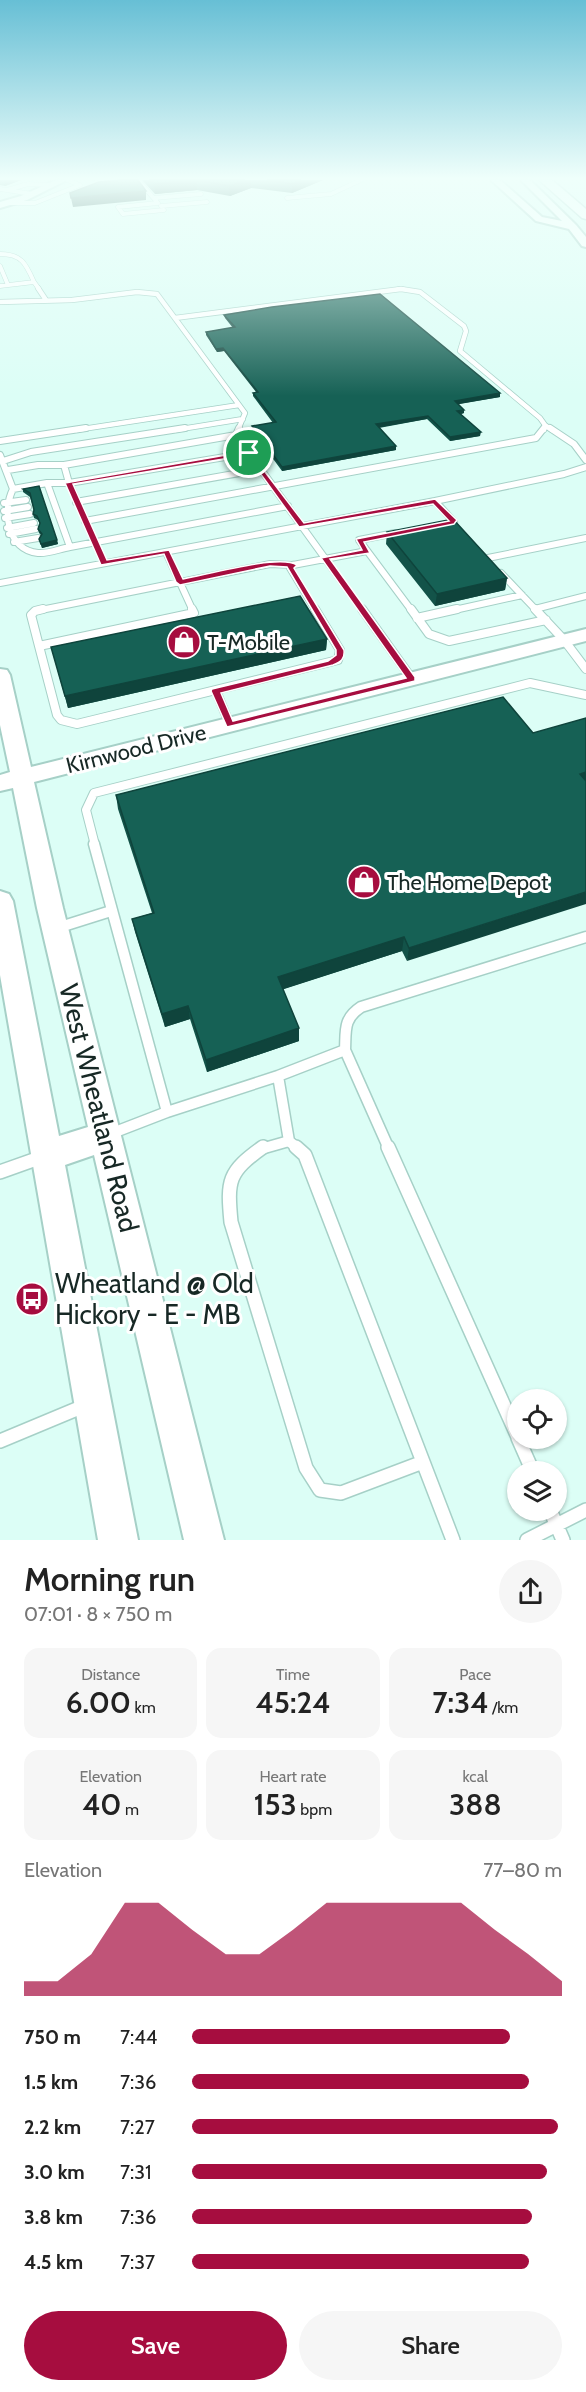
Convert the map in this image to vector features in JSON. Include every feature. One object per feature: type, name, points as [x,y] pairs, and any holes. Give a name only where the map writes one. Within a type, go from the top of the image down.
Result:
[{"type":"main road","name":"Kirnwood Drive","points":[[0,783],[586,635]]},
{"type":"main road","name":"West Wheatland Road","points":[[0,675],[56,929],[204,1540]]},
{"type":"main road","points":[[0,901],[6,966],[47,1155],[118,1540]]},
{"type":"main road","points":[[47,1155],[106,1136]]},
{"type":"lane","points":[[0,254],[17,254],[23,259],[45,300]]},
{"type":"lane","points":[[0,266],[8,285]]},
{"type":"lane","points":[[0,286],[34,282]]},
{"type":"lane","points":[[175,318],[401,289],[420,292],[464,326],[466,331],[460,351],[540,417],[545,425],[574,444],[586,460]]},
{"type":"lane","points":[[0,302],[148,292],[157,294],[245,412],[236,435]]},
{"type":"lane","points":[[0,298],[45,300]]},
{"type":"lane","points":[[0,441],[239,405]]},
{"type":"lane","points":[[13,489],[8,471],[1,458],[243,419]]},
{"type":"lane","points":[[85,520],[536,438],[543,432],[545,425]]},
{"type":"lane","points":[[236,435],[412,679]]},
{"type":"lane","points":[[8,471],[39,465],[64,465],[236,435]]},
{"type":"lane","points":[[249,453],[69,483],[46,483],[13,489],[7,494],[4,511],[8,531],[14,542],[23,549],[33,552],[288,506]]},
{"type":"lane","points":[[64,465],[76,502],[104,563]]},
{"type":"lane","points":[[0,583],[435,501],[574,472],[586,467]]},
{"type":"lane","points":[[76,502],[262,470]]},
{"type":"lane","points":[[46,483],[70,547]]},
{"type":"lane","points":[[42,497],[53,503]]},
{"type":"lane","points":[[4,511],[26,500]]},
{"type":"lane","points":[[435,501],[461,529]]},
{"type":"lane","points":[[46,508],[53,503]]},
{"type":"lane","points":[[4,511],[29,511]]},
{"type":"lane","points":[[51,523],[61,522]]},
{"type":"lane","points":[[444,524],[454,522]]},
{"type":"lane","points":[[8,531],[35,526]]},
{"type":"lane","points":[[401,532],[359,540],[429,634],[449,641],[546,620]]},
{"type":"lane","points":[[55,535],[65,533]]},
{"type":"lane","points":[[14,542],[38,538]]},
{"type":"lane","points":[[488,558],[586,538]]},
{"type":"lane","points":[[481,550],[564,640],[586,669]]},
{"type":"lane","points":[[293,565],[290,567],[340,650],[338,660],[77,724],[68,723],[57,715],[31,615],[34,611],[270,564],[293,565],[367,551]]},
{"type":"lane","points":[[39,646],[194,613],[166,552]]},
{"type":"lane","points":[[417,618],[522,596]]},
{"type":"lane","points":[[535,609],[586,596]]},
{"type":"lane","points":[[167,1112],[86,810],[94,794],[530,682],[586,695]]},
{"type":"lane","points":[[216,691],[230,725]]},
{"type":"lane","points":[[56,929],[111,910]]},
{"type":"lane","points":[[507,1413],[345,1050],[346,1026],[350,1014],[361,1007],[586,937]]},
{"type":"lane","points":[[106,1136],[167,1112],[278,1076],[345,1050]]},
{"type":"lane","points":[[278,1076],[289,1141],[305,1155],[453,1540]]},
{"type":"lane","points":[[289,1141],[265,1146],[242,1162],[228,1188],[231,1222],[306,1468],[320,1490],[341,1493],[423,1462]]},
{"type":"lane","points":[[0,1173],[47,1155]]},
{"type":"lane","points":[[0,1441],[93,1402]]},
{"type":"lane","points":[[527,1540],[586,1510]]},
{"type":"lane","points":[[555,1521],[563,1540]]},
{"type":"building","points":[[380,294],[500,393],[455,401],[464,410],[457,411],[481,432],[450,437],[428,416],[376,424],[396,446],[282,467],[252,426],[276,422],[253,393],[258,392],[223,348],[216,349],[206,332],[235,327],[224,315]]},
{"type":"building","points":[[39,486],[57,540],[41,544],[39,539],[42,534],[38,529],[40,523],[37,516],[33,514],[30,493],[23,489]]},
{"type":"building","points":[[453,519],[507,578],[437,594],[387,532]]},
{"type":"building","points":[[300,596],[327,639],[65,696],[51,647]]},
{"type":"building","name":"The Home Depot","points":[[503,697],[533,733],[586,718],[586,772],[580,774],[586,781],[586,892],[409,948],[404,937],[278,977],[299,1028],[206,1060],[188,1006],[162,1014],[132,919],[154,913],[116,795]]},
{"type":"place","name":"T-Mobile","points":[[184,642]]},
{"type":"place","name":"The Home Depot","points":[[364,882]]},
{"type":"place","name":"Wheatland @ Old Hickory - E - MB","points":[[32,1299]]},
{"type":"route","points":[[249,453],[302,525],[435,501],[454,522],[359,540],[367,551],[325,558],[412,679],[230,725],[216,691],[330,663],[338,660],[340,655],[340,650],[290,567],[293,565],[270,564],[180,582],[166,552],[104,563],[69,483],[112,474],[249,453]]}]
